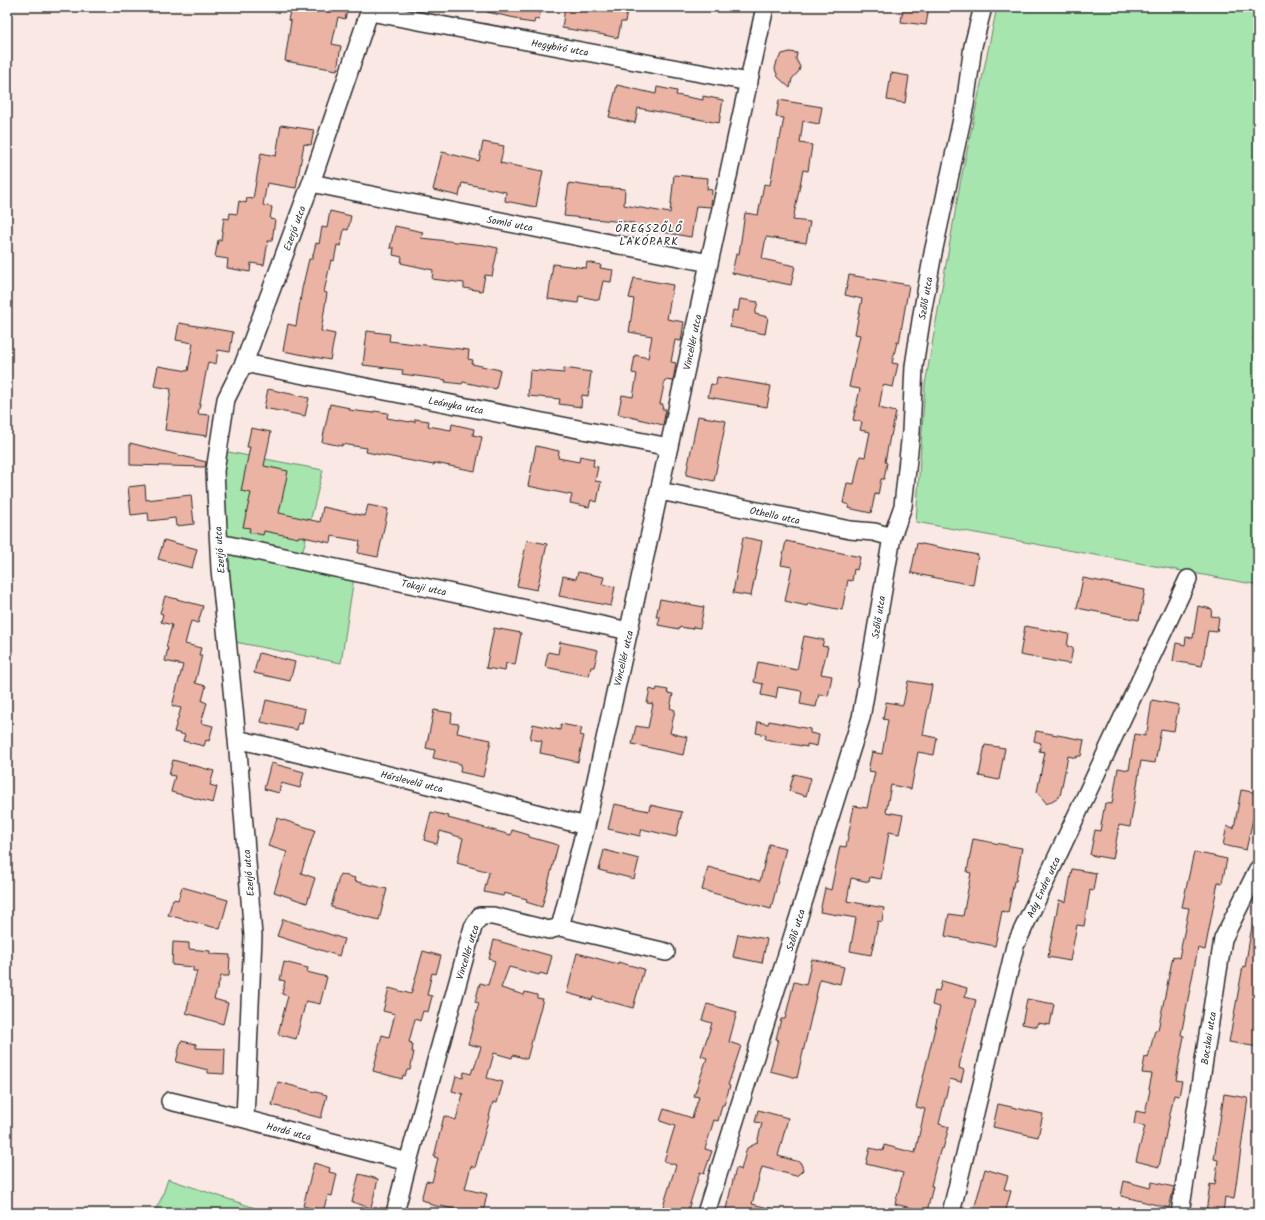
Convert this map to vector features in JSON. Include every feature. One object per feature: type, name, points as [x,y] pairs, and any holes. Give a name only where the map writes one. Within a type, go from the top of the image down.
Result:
[{"type":"street","name":"Vincellér utca","points":[[395,1213],[473,927],[480,916],[493,916],[549,930],[560,927],[586,826],[765,7]]},
{"type":"street","name":"Szőlő utca","points":[[706,1213],[861,718],[892,537],[903,506],[913,403],[914,366],[922,314],[933,253],[965,105],[973,46],[983,7]]},
{"type":"street","name":"Hegybíró utca","points":[[371,10],[749,82]]},
{"type":"street","name":"Ezerjó utca","points":[[245,1119],[253,936],[219,543],[215,471],[226,399],[244,363],[311,183],[371,10]]},
{"type":"street","name":"Somló utca","points":[[311,183],[709,263]]},
{"type":"street","name":"Leányka utca","points":[[244,363],[669,447]]},
{"type":"street","name":"Othello utca","points":[[660,492],[850,530],[874,532],[892,537]]},
{"type":"street","name":"Tokaji utca","points":[[219,543],[629,631]]},
{"type":"street","name":"Ady Endre utca","points":[[951,1213],[1016,946],[1188,579]]},
{"type":"street","name":"Hárslevelű utca","points":[[237,739],[405,779],[586,826]]},
{"type":"street","name":"Bocskai utca","points":[[1180,1213],[1223,939],[1258,869]]},
{"type":"street","points":[[560,927],[666,952]]},
{"type":"street","name":"Hordó utca","points":[[170,1101],[408,1162]]},
{"type":"green space","points":[[997,7],[1258,7],[1258,321],[1253,340],[1258,342],[1258,585],[916,522],[925,385],[960,184]]},
{"type":"green space","points":[[223,451],[323,470],[302,554],[223,538]]},
{"type":"green space","points":[[224,549],[354,577],[341,663],[235,642]]},
{"type":"green space","points":[[168,1179],[270,1213],[154,1213],[162,1197]]},
{"type":"building","points":[[291,7],[348,7],[345,19],[338,17],[332,44],[341,46],[337,70],[285,61],[291,21],[288,20]]},
{"type":"building","points":[[487,7],[541,7],[539,20],[535,19],[534,23],[520,21],[520,19],[487,12]]},
{"type":"building","points":[[565,7],[628,7],[625,22],[621,22],[618,38],[562,28]]},
{"type":"building","points":[[903,7],[929,7],[926,25],[901,22]]},
{"type":"building","points":[[790,52],[797,53],[796,59],[800,67],[799,71],[792,79],[790,88],[778,77],[775,69],[777,61],[782,54]]},
{"type":"building","points":[[891,73],[909,76],[905,103],[887,100]]},
{"type":"building","points":[[617,85],[656,94],[657,87],[677,91],[676,95],[703,100],[703,96],[723,100],[719,123],[638,108],[635,123],[609,117]]},
{"type":"building","points":[[779,100],[822,107],[819,124],[803,121],[800,143],[812,145],[808,171],[803,170],[793,220],[810,222],[806,243],[766,237],[762,259],[795,266],[791,285],[732,273],[736,254],[739,254],[745,213],[758,215],[764,184],[770,185],[778,139],[780,139],[784,118],[776,117]]},
{"type":"building","points":[[281,125],[314,130],[311,145],[304,144],[296,188],[267,183],[263,205],[272,207],[270,219],[275,220],[272,241],[268,241],[264,265],[251,263],[250,272],[227,268],[228,259],[215,257],[218,240],[221,240],[224,218],[229,219],[230,213],[237,214],[239,201],[246,203],[247,198],[253,199],[261,153],[276,156]]},
{"type":"building","points":[[483,142],[504,146],[500,163],[543,171],[536,207],[505,201],[506,192],[462,183],[459,196],[433,190],[442,152],[479,161]]},
{"type":"building","points":[[674,175],[708,178],[707,189],[712,190],[711,207],[696,206],[691,237],[633,227],[634,223],[564,216],[569,183],[595,187],[625,189],[624,205],[670,213]]},
{"type":"building","points":[[330,211],[351,216],[348,230],[344,229],[341,246],[337,245],[334,261],[331,260],[324,292],[327,293],[321,331],[335,334],[330,360],[283,351],[288,324],[296,326],[309,259],[312,259],[316,243],[319,244],[322,227],[327,228]]},
{"type":"building","points":[[395,226],[423,232],[421,238],[498,248],[492,276],[485,275],[482,291],[464,288],[464,283],[432,279],[433,270],[401,263],[402,257],[393,255],[394,248],[390,248]]},
{"type":"building","points":[[587,262],[601,265],[600,268],[613,270],[611,282],[603,281],[599,300],[579,296],[578,303],[548,299],[553,264],[586,268]]},
{"type":"building","points":[[849,275],[909,285],[899,343],[897,342],[892,363],[898,364],[893,387],[883,385],[879,408],[896,412],[885,462],[887,463],[884,479],[881,479],[878,495],[875,494],[871,513],[848,508],[849,505],[843,503],[847,483],[854,484],[860,456],[865,457],[870,432],[860,430],[862,422],[853,420],[860,389],[849,387],[860,335],[855,334],[862,299],[845,295]]},
{"type":"building","points":[[634,278],[673,285],[667,319],[684,322],[681,341],[675,340],[671,362],[676,363],[673,381],[665,380],[660,404],[663,404],[662,409],[666,409],[663,425],[618,414],[622,395],[633,397],[637,374],[632,373],[635,355],[648,358],[652,336],[629,332],[634,299],[629,298]]},
{"type":"building","points":[[740,299],[758,302],[755,314],[768,317],[765,334],[730,327],[733,310],[738,311]]},
{"type":"building","points":[[179,323],[233,332],[230,352],[218,350],[216,364],[208,362],[198,414],[210,415],[207,436],[165,430],[171,389],[154,386],[158,366],[188,371],[193,343],[176,340]]},
{"type":"building","points":[[367,331],[390,334],[389,341],[469,350],[468,359],[473,360],[472,364],[500,370],[496,389],[463,382],[462,384],[445,382],[446,380],[402,374],[403,370],[363,365]]},
{"type":"building","points":[[564,368],[591,372],[588,396],[582,395],[581,407],[559,404],[560,399],[528,396],[530,370],[564,373]]},
{"type":"building","points":[[717,377],[771,386],[767,407],[708,397],[711,384],[716,385]]},
{"type":"building","points":[[268,389],[309,398],[305,416],[264,408]]},
{"type":"building","points":[[330,404],[350,408],[349,410],[388,413],[387,418],[410,422],[415,422],[415,419],[429,421],[428,426],[451,430],[452,424],[474,429],[473,435],[482,437],[475,471],[366,452],[367,448],[342,444],[342,446],[322,442]]},
{"type":"building","points":[[698,416],[726,421],[714,481],[686,475]]},
{"type":"building","points":[[251,428],[271,432],[264,466],[288,471],[279,513],[320,522],[323,507],[365,516],[368,505],[388,509],[378,557],[358,553],[360,541],[332,536],[331,543],[299,536],[298,538],[264,531],[263,535],[249,532],[250,528],[243,527],[251,493],[241,491],[250,447],[247,447]]},
{"type":"building","points":[[130,443],[206,462],[205,467],[130,465]]},
{"type":"building","points":[[536,446],[559,451],[558,458],[579,462],[580,456],[594,459],[593,466],[598,467],[595,481],[601,482],[597,502],[591,500],[589,507],[570,503],[572,495],[528,486]]},
{"type":"building","points":[[145,485],[146,500],[191,495],[194,524],[176,526],[175,518],[149,521],[148,513],[131,515],[128,487]]},
{"type":"building","points":[[743,537],[762,541],[751,596],[733,593]]},
{"type":"building","points":[[164,540],[197,549],[192,568],[158,559]]},
{"type":"building","points":[[527,540],[547,544],[537,590],[517,586]]},
{"type":"building","points":[[786,541],[860,557],[857,570],[854,569],[852,581],[848,580],[842,610],[808,603],[807,606],[785,601],[792,567],[781,565]]},
{"type":"building","points":[[917,543],[978,555],[973,585],[911,573]]},
{"type":"building","points":[[578,572],[604,577],[602,584],[615,587],[611,606],[559,596],[563,576],[576,579]]},
{"type":"building","points":[[1083,578],[1145,590],[1139,620],[1077,608]]},
{"type":"building","points":[[165,596],[203,606],[198,623],[191,621],[185,644],[201,648],[199,655],[202,655],[195,683],[206,686],[202,701],[207,703],[201,723],[213,726],[209,741],[206,740],[204,746],[183,741],[185,735],[174,732],[181,708],[172,706],[183,665],[165,661],[168,648],[166,647],[172,625],[161,622],[163,614],[160,613]]},
{"type":"building","points":[[660,599],[704,607],[700,628],[693,627],[692,629],[680,627],[679,629],[658,625],[660,617],[656,617]]},
{"type":"building","points":[[1198,606],[1212,609],[1211,616],[1219,617],[1217,632],[1208,631],[1202,666],[1173,661],[1176,643],[1185,645],[1186,637],[1193,638]]},
{"type":"building","points":[[1025,626],[1069,634],[1067,646],[1073,648],[1070,664],[1020,655]]},
{"type":"building","points":[[494,628],[521,633],[515,665],[506,663],[505,671],[486,668]]},
{"type":"building","points":[[804,636],[824,640],[822,646],[828,647],[821,674],[832,676],[828,696],[819,694],[816,707],[800,704],[802,691],[778,687],[776,698],[761,695],[763,684],[754,682],[758,662],[797,670]]},
{"type":"building","points":[[560,642],[598,650],[594,667],[591,667],[589,676],[545,667],[548,652],[558,654]]},
{"type":"building","points":[[259,653],[295,662],[290,681],[254,673]]},
{"type":"building","points":[[908,681],[932,685],[923,735],[937,738],[934,755],[918,752],[911,789],[891,785],[886,812],[903,815],[899,834],[889,832],[881,879],[870,877],[869,882],[851,878],[847,901],[884,908],[882,922],[878,921],[871,955],[850,951],[856,918],[820,912],[825,888],[831,890],[840,846],[846,847],[854,806],[867,808],[875,772],[868,771],[872,752],[882,754],[888,720],[883,719],[886,702],[903,705]]},
{"type":"building","points":[[657,688],[668,690],[667,693],[673,694],[670,708],[675,710],[670,733],[687,737],[683,755],[632,744],[636,726],[648,728],[653,704],[647,703],[650,689],[656,691]]},
{"type":"building","points":[[266,700],[305,709],[302,724],[298,723],[297,730],[261,722]]},
{"type":"building","points":[[1152,700],[1179,705],[1174,731],[1161,729],[1155,763],[1141,761],[1130,827],[1119,825],[1113,859],[1090,855],[1095,830],[1100,831],[1105,803],[1112,804],[1118,768],[1129,770],[1135,734],[1145,736],[1145,732],[1147,732]]},
{"type":"building","points":[[434,710],[452,713],[451,723],[459,724],[457,733],[491,740],[483,777],[460,772],[461,764],[433,758],[435,750],[426,748]]},
{"type":"building","points":[[769,721],[810,729],[810,733],[819,735],[817,746],[807,744],[807,747],[765,739],[766,735],[756,733],[758,722],[768,724]]},
{"type":"building","points":[[533,724],[560,730],[561,724],[582,728],[580,735],[584,736],[578,762],[540,753],[542,741],[530,739]]},
{"type":"building","points":[[1036,731],[1084,740],[1081,756],[1077,756],[1076,758],[1068,756],[1060,796],[1047,804],[1037,792],[1045,752],[1039,751],[1041,743],[1034,741]]},
{"type":"building","points":[[985,745],[1005,748],[999,780],[979,776]]},
{"type":"building","points":[[173,760],[214,771],[210,785],[217,787],[213,803],[171,792],[175,776],[169,775]]},
{"type":"building","points":[[271,763],[304,772],[300,788],[281,783],[279,793],[264,789]]},
{"type":"building","points":[[794,774],[811,778],[806,796],[789,791]]},
{"type":"building","points":[[1241,790],[1258,793],[1258,816],[1254,815],[1246,850],[1223,845],[1227,826],[1234,828]]},
{"type":"building","points":[[614,804],[649,811],[650,805],[682,812],[676,837],[642,829],[640,836],[608,829]]},
{"type":"building","points":[[431,812],[511,835],[512,830],[529,835],[529,837],[558,845],[542,907],[526,902],[527,899],[504,893],[503,896],[484,892],[489,872],[457,863],[463,838],[440,831],[437,844],[424,840]]},
{"type":"building","points":[[277,818],[315,830],[301,873],[315,878],[307,903],[274,892],[287,852],[268,846]]},
{"type":"building","points":[[973,839],[1022,848],[1008,913],[1002,911],[995,946],[945,936],[949,914],[963,916],[971,873],[967,872]]},
{"type":"building","points":[[769,844],[786,848],[771,909],[702,890],[708,867],[760,881]]},
{"type":"building","points":[[604,850],[639,859],[634,879],[599,870]]},
{"type":"building","points":[[1194,852],[1227,859],[1222,883],[1218,882],[1205,950],[1198,948],[1181,1035],[1184,1036],[1176,1080],[1182,1081],[1179,1096],[1174,1095],[1159,1167],[1136,1161],[1145,1126],[1134,1124],[1136,1111],[1145,1113],[1152,1074],[1142,1073],[1145,1057],[1148,1058],[1155,1030],[1158,1030],[1173,956],[1179,958],[1189,908],[1182,907]]},
{"type":"building","points":[[1072,869],[1096,873],[1093,891],[1090,890],[1084,926],[1077,925],[1070,961],[1048,957],[1059,900],[1066,902]]},
{"type":"building","points":[[340,874],[355,878],[354,881],[387,889],[379,920],[331,907]]},
{"type":"building","points":[[182,887],[228,900],[220,929],[168,915],[173,899],[178,900]]},
{"type":"building","points":[[283,919],[344,939],[339,956],[277,936]]},
{"type":"building","points":[[1252,926],[1258,927],[1258,1047],[1229,1042]]},
{"type":"building","points":[[738,934],[767,939],[762,963],[733,957]]},
{"type":"building","points":[[494,940],[552,956],[547,975],[540,973],[539,975],[509,967],[501,988],[524,995],[525,992],[537,995],[537,998],[543,999],[527,1059],[513,1055],[512,1058],[494,1053],[487,1078],[503,1082],[497,1103],[493,1102],[475,1168],[471,1166],[465,1189],[487,1194],[483,1213],[469,1213],[440,1207],[421,1200],[426,1181],[432,1182],[438,1158],[434,1157],[444,1116],[456,1120],[463,1094],[452,1091],[456,1076],[463,1078],[464,1072],[471,1074],[481,1047],[468,1044],[479,1003],[475,1002],[480,983],[488,985],[495,961],[489,959]]},
{"type":"building","points":[[173,942],[189,943],[189,949],[210,951],[210,954],[230,955],[229,976],[221,976],[214,999],[228,1003],[223,1024],[186,1013],[197,971],[193,971],[193,967],[172,965]]},
{"type":"building","points":[[423,951],[441,956],[436,974],[432,973],[427,995],[432,996],[428,1012],[423,1011],[420,1021],[415,1019],[409,1042],[413,1045],[412,1052],[414,1052],[410,1070],[407,1070],[402,1079],[373,1071],[382,1035],[389,1037],[395,1014],[383,1011],[389,988],[411,994]]},
{"type":"building","points":[[577,953],[644,969],[633,1008],[593,997],[592,1000],[567,993]]},
{"type":"building","points":[[812,959],[844,967],[840,984],[820,979],[797,1078],[770,1071],[778,1039],[776,1039],[781,1019],[785,1019],[794,982],[806,985]]},
{"type":"building","points":[[284,962],[308,968],[307,972],[327,977],[320,1004],[306,1001],[296,1039],[278,1034],[288,996],[282,994],[285,981],[280,980]]},
{"type":"building","points":[[942,981],[967,988],[965,997],[976,1000],[961,1057],[959,1068],[964,1070],[961,1082],[950,1079],[939,1124],[949,1127],[943,1149],[941,1148],[936,1165],[927,1212],[895,1204],[903,1173],[866,1164],[870,1148],[883,1151],[884,1145],[915,1153],[925,1109],[916,1107],[940,1007],[932,1005],[935,990],[939,991]]},
{"type":"building","points":[[1027,999],[1054,1004],[1050,1025],[1038,1023],[1037,1027],[1022,1024]]},
{"type":"building","points":[[707,1004],[737,1012],[729,1042],[741,1046],[728,1085],[730,1086],[724,1105],[722,1105],[718,1121],[714,1120],[705,1149],[712,1151],[704,1174],[700,1172],[687,1213],[661,1213],[676,1165],[664,1161],[675,1126],[660,1121],[664,1109],[692,1118],[699,1097],[694,1096],[707,1058],[701,1056],[712,1023],[702,1020]]},
{"type":"building","points":[[181,1041],[196,1044],[196,1048],[225,1049],[224,1074],[208,1073],[208,1070],[176,1062]]},
{"type":"building","points":[[278,1082],[327,1095],[321,1118],[272,1105]]},
{"type":"building","points":[[1224,1094],[1248,1098],[1234,1199],[1225,1197],[1223,1213],[1206,1212],[1210,1184],[1215,1185],[1218,1160],[1214,1159]]},
{"type":"building","points":[[998,1104],[1043,1114],[1038,1137],[993,1127]]},
{"type":"building","points":[[758,1110],[788,1118],[778,1156],[800,1162],[803,1170],[796,1176],[762,1167],[752,1204],[773,1209],[772,1213],[725,1213],[736,1168],[741,1170],[747,1148],[757,1143],[762,1123],[755,1122]]},
{"type":"building","points":[[314,1163],[330,1168],[329,1172],[337,1174],[332,1196],[328,1195],[323,1211],[303,1206]]},
{"type":"building","points":[[985,1169],[1008,1176],[1004,1189],[1011,1191],[1005,1213],[973,1213]]},
{"type":"building","points":[[359,1174],[378,1179],[371,1208],[352,1202]]},
{"type":"building","points":[[1124,1181],[1150,1188],[1152,1182],[1174,1187],[1169,1208],[1121,1196]]},
{"type":"district","name":"ÖREGSZŐLŐ LAKÓPARK","points":[[649,234]]}]
